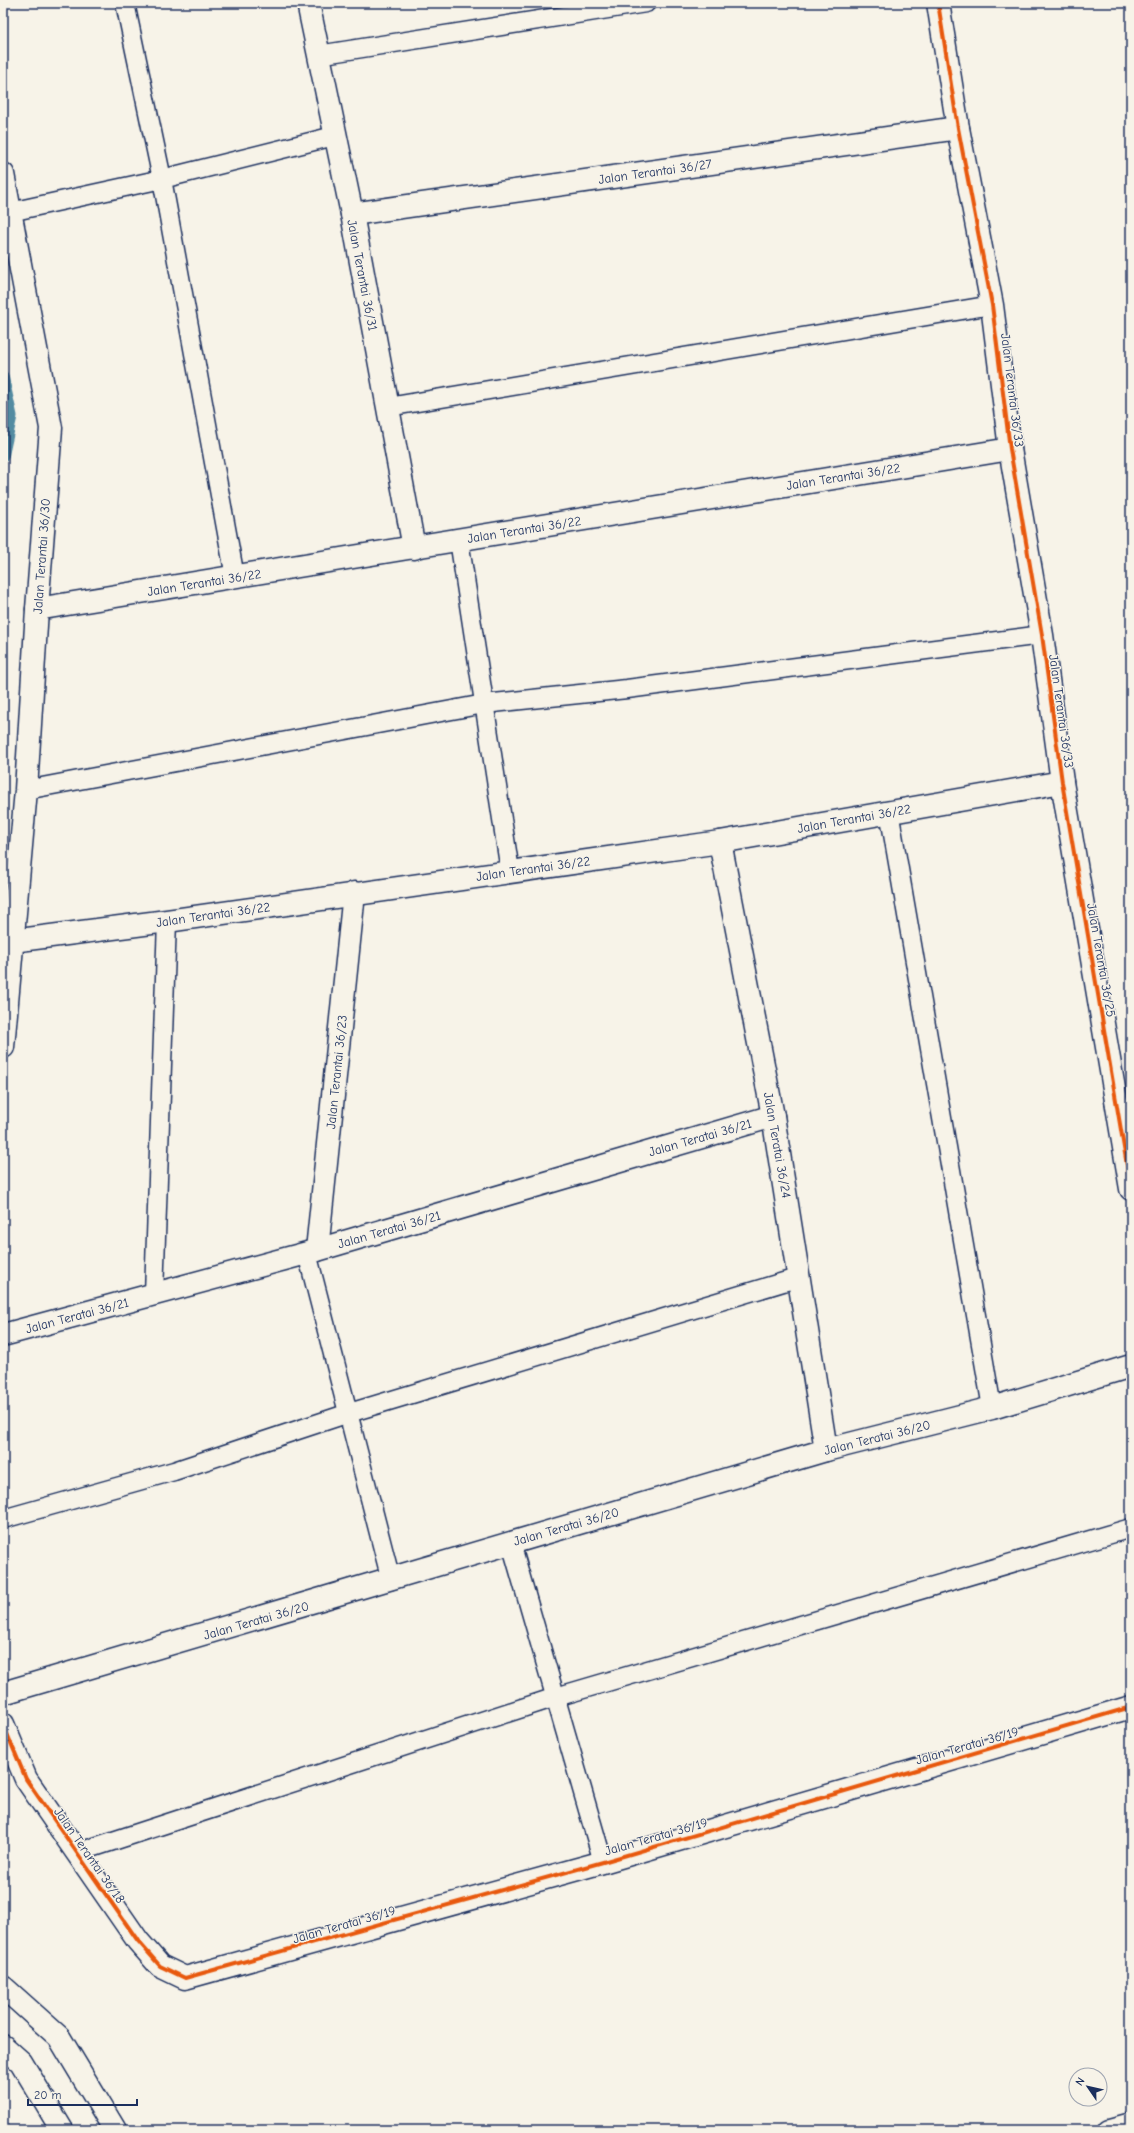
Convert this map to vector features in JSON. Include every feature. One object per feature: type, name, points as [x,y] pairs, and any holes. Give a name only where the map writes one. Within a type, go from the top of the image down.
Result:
[{"type":"street","name":"Jalan Terantai 36/31","points":[[308,3],[334,136],[352,214],[414,548]]},
{"type":"street","name":"Jalan Terantai 36/33","points":[[938,3],[958,128],[992,305],[1010,449],[1042,635],[1062,782]]},
{"type":"street","name":"Jalan Terantai 36/27","points":[[352,214],[958,128]]},
{"type":"street","name":"Jalan Terantai 36/30","points":[[3,174],[51,428],[37,609],[26,790],[8,941]]},
{"type":"street","name":"Jalan Terantai 36/22","points":[[37,609],[1010,449]]},
{"type":"street","name":"Jalan Terantai 36/22","points":[[8,941],[167,921],[354,893],[720,842],[889,811],[1062,782]]},
{"type":"street","name":"Jalan Terantai 36/25","points":[[1062,782],[1131,1190]]},
{"type":"street","name":"Jalan Teratai 36/24","points":[[720,842],[773,1116],[800,1277],[826,1450]]},
{"type":"street","name":"Jalan Terantai 36/23","points":[[312,1252],[354,893]]},
{"type":"street","points":[[3,1047],[8,941]]},
{"type":"street","name":"Jalan Teratai 36/21","points":[[3,1336],[312,1252],[773,1116]]},
{"type":"street","name":"Jalan Teratai 36/20","points":[[3,1694],[826,1450],[992,1408],[1131,1366]]},
{"type":"street","name":"Jalan Teratai 36/19","points":[[185,1978],[603,1862],[1131,1707]]},
{"type":"street","name":"Jalan Terantai 36/18","points":[[3,1724],[26,1779],[138,1941],[160,1966],[185,1978]]},
{"type":"street","points":[[3,1987],[59,2037],[114,2130]]},
{"type":"street","points":[[3,2046],[21,2062],[62,2130]]},
{"type":"lane","points":[[125,3],[162,179],[235,577]]},
{"type":"lane","points":[[318,55],[646,3]]},
{"type":"lane","points":[[10,212],[162,179],[334,136]]},
{"type":"lane","points":[[388,407],[992,305]]},
{"type":"lane","points":[[459,540],[510,871]]},
{"type":"lane","points":[[26,790],[484,704],[627,689],[1042,635]]},
{"type":"lane","points":[[889,811],[992,1408]]},
{"type":"lane","points":[[154,1294],[167,921]]},
{"type":"lane","points":[[312,1252],[349,1413],[391,1580]]},
{"type":"lane","points":[[3,1519],[174,1471],[349,1413],[800,1277]]},
{"type":"lane","points":[[76,1853],[556,1697],[1131,1528]]},
{"type":"lane","points":[[511,1543],[603,1862]]},
{"type":"waterway","points":[[3,376],[12,416],[3,457]]},
{"type":"cycle path","points":[[938,3],[958,128],[992,305],[1010,449],[1042,635],[1062,782],[1131,1189]]},
{"type":"cycle path","points":[[3,1724],[26,1779],[138,1941],[160,1966],[185,1978],[603,1862],[1131,1707]]}]
